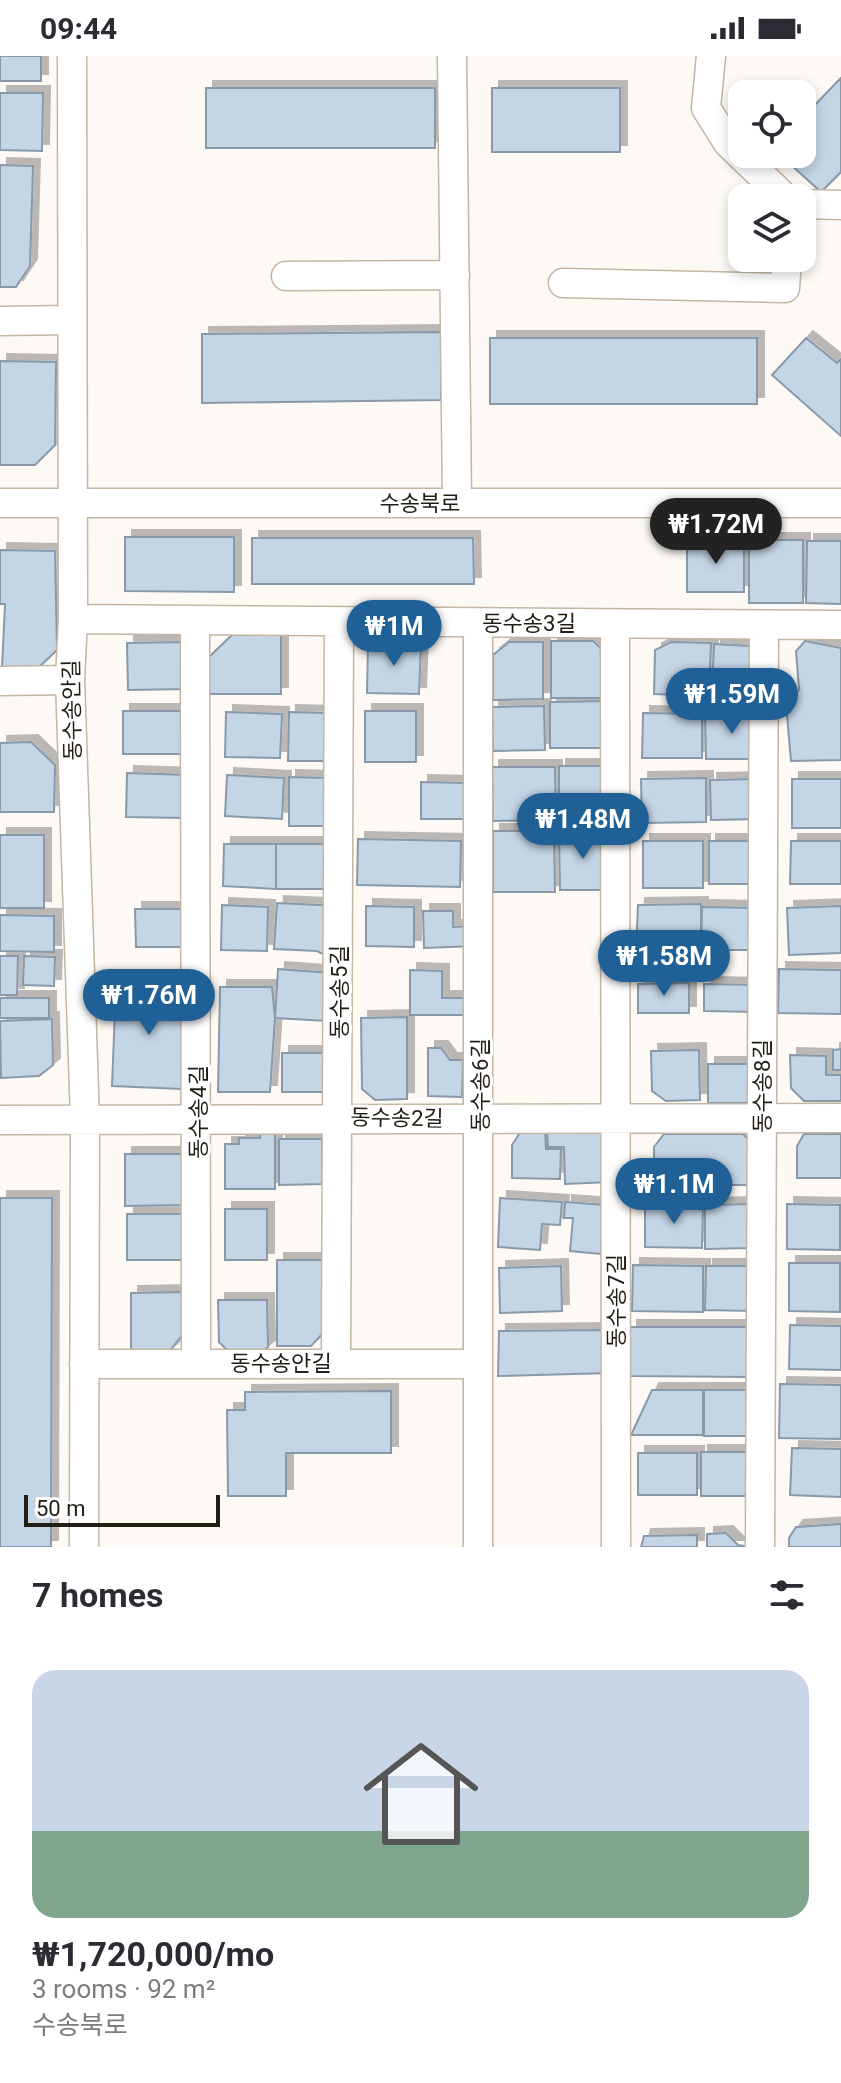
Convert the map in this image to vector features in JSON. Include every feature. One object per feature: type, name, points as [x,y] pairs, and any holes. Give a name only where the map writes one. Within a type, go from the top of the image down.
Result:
[{"type":"street","name":"동수송안길","points":[[72,56],[73,619],[70,680],[85,1120],[84,1547]]},
{"type":"street","points":[[452,56],[457,503]]},
{"type":"street","points":[[711,56],[706,108],[728,143],[770,184]]},
{"type":"street","points":[[816,204],[841,205]]},
{"type":"street","points":[[563,283],[785,288],[786,272]]},
{"type":"street","points":[[286,276],[455,275]]},
{"type":"street","points":[[0,321],[71,320]]},
{"type":"street","name":"수송북로","points":[[0,503],[841,503]]},
{"type":"street","name":"동수송3길","points":[[73,619],[841,625]]},
{"type":"street","name":"동수송4길","points":[[195,621],[196,1363]]},
{"type":"street","name":"동수송5길","points":[[336,1363],[339,622]]},
{"type":"street","name":"동수송6길","points":[[478,623],[478,1547]]},
{"type":"street","name":"동수송7길","points":[[615,624],[616,1547]]},
{"type":"street","name":"동수송8길","points":[[760,1547],[764,625]]},
{"type":"street","points":[[0,681],[70,680]]},
{"type":"street","name":"동수송2길","points":[[0,1120],[841,1118]]},
{"type":"street","name":"동수송안길","points":[[84,1364],[478,1364]]},
{"type":"building","points":[[0,56],[41,56],[41,81],[0,81]]},
{"type":"building","points":[[841,78],[841,172],[821,192],[816,184],[794,168],[816,168],[816,104]]},
{"type":"building","points":[[206,88],[435,88],[435,148],[206,148]]},
{"type":"building","points":[[492,88],[620,88],[620,152],[492,152]]},
{"type":"building","points":[[0,93],[43,93],[42,151],[0,150]]},
{"type":"building","points":[[0,165],[33,166],[30,266],[16,287],[0,287]]},
{"type":"building","points":[[441,332],[441,400],[202,403],[202,334]]},
{"type":"building","points":[[490,338],[757,338],[757,404],[490,404]]},
{"type":"building","points":[[806,338],[837,363],[841,359],[841,436],[772,375]]},
{"type":"building","points":[[0,361],[56,362],[55,445],[35,465],[0,465]]},
{"type":"building","points":[[125,537],[234,537],[234,592],[125,591]]},
{"type":"building","points":[[252,538],[473,538],[474,584],[252,584]]},
{"type":"building","points":[[749,540],[803,540],[803,603],[749,603]]},
{"type":"building","points":[[687,541],[744,541],[744,592],[687,592]]},
{"type":"building","points":[[807,541],[841,541],[841,604],[806,603]]},
{"type":"building","points":[[0,550],[55,551],[57,650],[35,671],[2,668],[5,604],[0,604]]},
{"type":"building","points":[[232,635],[281,635],[281,694],[208,694],[208,658]]},
{"type":"building","points":[[551,641],[593,641],[607,654],[606,698],[551,698]]},
{"type":"building","points":[[805,641],[841,648],[841,760],[791,761],[786,704],[799,690],[796,651]]},
{"type":"building","points":[[185,642],[186,689],[128,690],[127,643]]},
{"type":"building","points":[[509,642],[543,642],[543,699],[493,700],[493,655]]},
{"type":"building","points":[[671,642],[711,643],[709,696],[654,694],[655,650]]},
{"type":"building","points":[[368,643],[421,644],[419,694],[367,693]]},
{"type":"building","points":[[714,644],[750,646],[757,695],[712,693]]},
{"type":"building","points":[[605,701],[605,748],[550,748],[550,702]]},
{"type":"building","points":[[544,706],[545,750],[493,751],[492,707]]},
{"type":"building","points":[[123,711],[187,711],[187,754],[123,754]]},
{"type":"building","points":[[365,711],[416,711],[416,762],[365,762]]},
{"type":"building","points":[[226,712],[282,714],[280,758],[225,757]]},
{"type":"building","points":[[289,712],[326,713],[325,761],[288,761]]},
{"type":"building","points":[[757,712],[758,759],[706,759],[705,713]]},
{"type":"building","points":[[643,713],[702,714],[702,758],[642,758]]},
{"type":"building","points":[[31,742],[55,765],[54,812],[0,812],[0,743]]},
{"type":"building","points":[[559,766],[606,766],[606,821],[559,822]]},
{"type":"building","points":[[492,767],[555,767],[556,820],[493,821]]},
{"type":"building","points":[[127,773],[188,775],[186,818],[126,817]]},
{"type":"building","points":[[227,775],[284,778],[282,819],[225,816]]},
{"type":"building","points":[[289,777],[329,778],[329,826],[289,826]]},
{"type":"building","points":[[706,778],[706,822],[642,823],[641,779]]},
{"type":"building","points":[[759,779],[760,819],[711,820],[710,780]]},
{"type":"building","points":[[792,779],[841,779],[841,828],[792,828]]},
{"type":"building","points":[[421,782],[466,783],[466,819],[421,819]]},
{"type":"building","points":[[493,831],[554,831],[555,892],[493,892]]},
{"type":"building","points":[[605,831],[606,890],[560,890],[559,832]]},
{"type":"building","points":[[0,835],[44,835],[44,908],[0,908]]},
{"type":"building","points":[[358,839],[461,841],[460,887],[357,885]]},
{"type":"building","points":[[643,841],[703,841],[703,888],[643,888]]},
{"type":"building","points":[[709,841],[757,841],[757,884],[709,884]]},
{"type":"building","points":[[791,841],[841,841],[841,884],[790,884]]},
{"type":"building","points":[[224,844],[276,844],[276,889],[223,886]]},
{"type":"building","points":[[276,844],[326,844],[326,889],[276,889]]},
{"type":"building","points":[[277,903],[340,906],[338,962],[317,951],[274,949]]},
{"type":"building","points":[[701,904],[701,950],[636,951],[638,905]]},
{"type":"building","points":[[222,905],[268,907],[267,951],[221,950]]},
{"type":"building","points":[[366,906],[414,907],[414,947],[366,946]]},
{"type":"building","points":[[841,906],[841,953],[789,955],[787,908]]},
{"type":"building","points":[[702,907],[758,908],[758,950],[701,950]]},
{"type":"building","points":[[135,909],[189,909],[189,947],[136,947]]},
{"type":"building","points":[[423,911],[453,911],[453,927],[476,926],[476,946],[424,948]]},
{"type":"building","points":[[0,915],[54,916],[54,952],[0,951]]},
{"type":"building","points":[[0,956],[18,956],[17,995],[0,995]]},
{"type":"building","points":[[24,956],[55,957],[54,986],[23,985]]},
{"type":"building","points":[[278,969],[330,973],[327,1021],[275,1018]]},
{"type":"building","points":[[779,969],[841,970],[841,1014],[778,1013]]},
{"type":"building","points":[[410,970],[442,971],[442,998],[465,998],[465,1015],[410,1015]]},
{"type":"building","points":[[689,983],[689,1013],[638,1013],[638,984]]},
{"type":"building","points":[[704,984],[758,985],[758,1012],[704,1011]]},
{"type":"building","points":[[116,985],[185,987],[182,1089],[112,1086]]},
{"type":"building","points":[[220,987],[272,987],[275,1018],[270,1092],[218,1092]]},
{"type":"building","points":[[0,998],[49,998],[49,1018],[0,1018]]},
{"type":"building","points":[[407,1017],[407,1099],[375,1100],[362,1089],[361,1018]]},
{"type":"building","points":[[52,1019],[53,1065],[39,1076],[1,1078],[0,1021]]},
{"type":"building","points":[[428,1048],[441,1048],[450,1060],[463,1060],[462,1097],[428,1096]]},
{"type":"building","points":[[841,1049],[841,1070],[833,1070],[833,1050]]},
{"type":"building","points":[[699,1050],[700,1100],[666,1101],[652,1091],[651,1051]]},
{"type":"building","points":[[282,1053],[330,1053],[330,1092],[282,1092]]},
{"type":"building","points":[[790,1055],[826,1056],[826,1075],[841,1075],[841,1101],[804,1101],[791,1088]]},
{"type":"building","points":[[708,1064],[755,1064],[755,1091],[746,1103],[708,1103]]},
{"type":"building","points":[[609,1128],[610,1182],[565,1184],[564,1147],[548,1147],[547,1129]]},
{"type":"building","points":[[521,1131],[545,1131],[546,1149],[561,1149],[560,1179],[512,1178],[512,1145]]},
{"type":"building","points":[[260,1132],[275,1132],[275,1189],[225,1189],[225,1144],[239,1144],[239,1138],[260,1138]]},
{"type":"building","points":[[664,1134],[743,1134],[756,1147],[756,1185],[654,1185],[654,1147]]},
{"type":"building","points":[[804,1134],[841,1134],[841,1178],[797,1178],[797,1146]]},
{"type":"building","points":[[279,1139],[322,1139],[322,1184],[279,1185]]},
{"type":"building","points":[[125,1154],[182,1154],[183,1205],[125,1206]]},
{"type":"building","points":[[0,1198],[52,1198],[51,1547],[0,1547]]},
{"type":"building","points":[[500,1198],[562,1202],[560,1225],[542,1224],[540,1250],[498,1247]]},
{"type":"building","points":[[565,1202],[605,1205],[601,1254],[570,1251],[573,1218],[564,1218]]},
{"type":"building","points":[[645,1204],[703,1205],[702,1248],[645,1247]]},
{"type":"building","points":[[750,1204],[751,1248],[705,1249],[705,1205]]},
{"type":"building","points":[[787,1204],[840,1205],[840,1250],[787,1249]]},
{"type":"building","points":[[225,1209],[267,1209],[267,1260],[225,1260]]},
{"type":"building","points":[[127,1214],[183,1214],[183,1260],[127,1260]]},
{"type":"building","points":[[277,1260],[324,1260],[324,1332],[311,1346],[277,1346]]},
{"type":"building","points":[[789,1263],[840,1263],[840,1312],[789,1311]]},
{"type":"building","points":[[633,1265],[703,1266],[703,1312],[632,1311]]},
{"type":"building","points":[[561,1266],[562,1311],[500,1313],[499,1268]]},
{"type":"building","points":[[706,1266],[752,1266],[752,1311],[705,1310]]},
{"type":"building","points":[[183,1292],[183,1334],[170,1351],[131,1352],[131,1293]]},
{"type":"building","points":[[218,1300],[267,1300],[268,1347],[261,1353],[230,1353],[219,1342]]},
{"type":"building","points":[[790,1325],[841,1326],[841,1370],[789,1369]]},
{"type":"building","points":[[630,1327],[750,1327],[750,1377],[630,1376]]},
{"type":"building","points":[[611,1330],[611,1373],[498,1376],[499,1331]]},
{"type":"building","points":[[780,1384],[841,1385],[841,1439],[779,1438]]},
{"type":"building","points":[[652,1390],[703,1390],[703,1435],[631,1435]]},
{"type":"building","points":[[704,1390],[749,1390],[750,1436],[704,1436]]},
{"type":"building","points":[[391,1391],[391,1453],[286,1453],[286,1496],[228,1496],[227,1410],[245,1410],[245,1392]]},
{"type":"building","points":[[792,1448],[841,1449],[841,1497],[790,1495]]},
{"type":"building","points":[[701,1452],[751,1452],[751,1496],[701,1496]]},
{"type":"building","points":[[638,1453],[697,1453],[697,1495],[638,1495]]},
{"type":"building","points":[[841,1524],[841,1547],[789,1547],[789,1538],[796,1527]]},
{"type":"building","points":[[726,1533],[738,1545],[751,1547],[707,1547],[707,1534]]},
{"type":"building","points":[[697,1535],[697,1547],[641,1547],[644,1536]]}]
